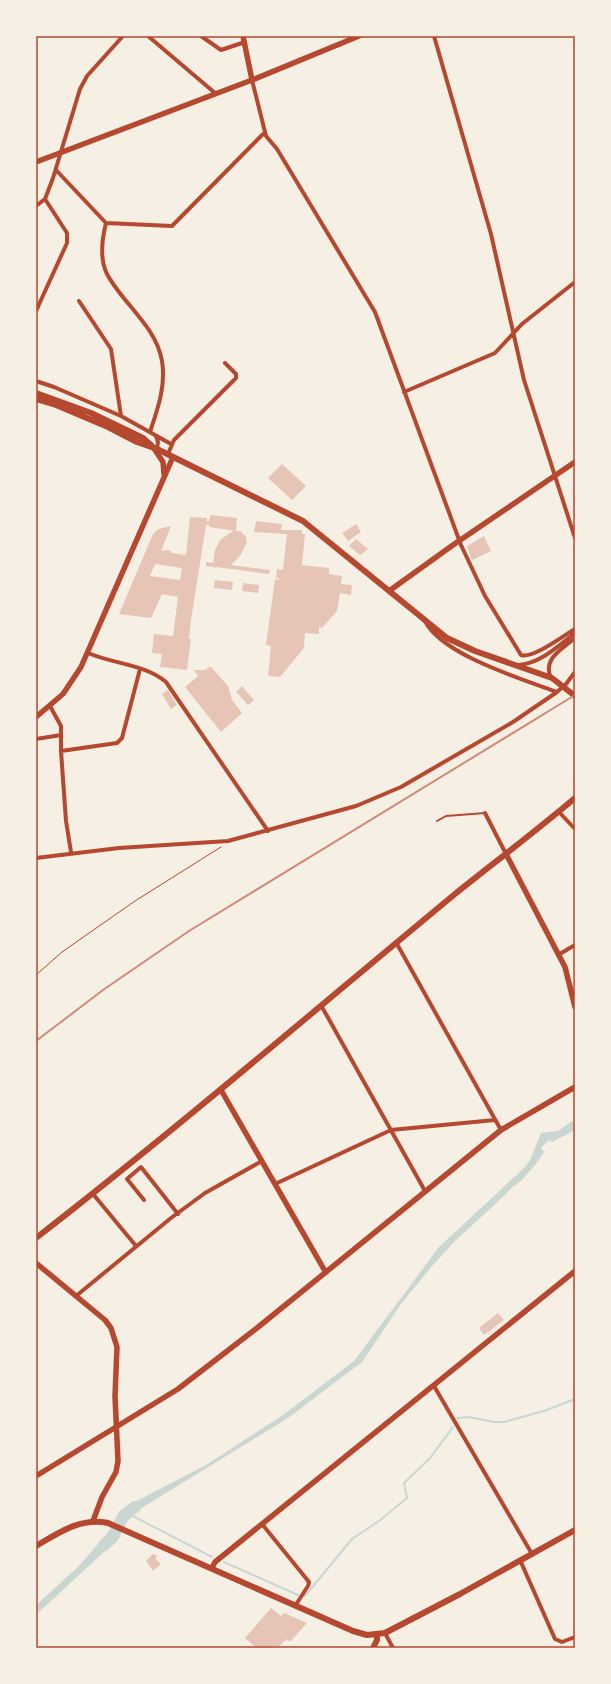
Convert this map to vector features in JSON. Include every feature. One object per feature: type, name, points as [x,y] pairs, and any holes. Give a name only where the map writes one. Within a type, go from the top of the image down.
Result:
[{"type":"main road","points":[[36,393],[91,413],[143,438],[155,448]]},
{"type":"main road","points":[[36,399],[56,405],[108,427],[137,442],[155,448],[303,521],[424,620],[456,643],[552,678],[575,696]]},
{"type":"main road","points":[[36,1238],[93,1194],[221,1090],[575,798]]},
{"type":"main road","points":[[36,1546],[72,1526],[93,1521],[113,1524],[353,1631],[367,1635],[385,1633],[454,1598],[575,1530]]},
{"type":"main road","points":[[373,1648],[377,1640],[377,1634]]},
{"type":"street","points":[[36,206],[45,199],[53,178],[80,89],[88,76],[124,36]]},
{"type":"street","points":[[148,36],[215,93]]},
{"type":"street","points":[[201,36],[221,50],[244,39],[252,80],[266,136],[277,149],[375,312],[459,540],[485,596],[521,655],[527,656],[536,652],[575,628]]},
{"type":"street","points":[[36,162],[252,80],[359,36]]},
{"type":"street","points":[[434,36],[481,196],[524,380],[575,538]]},
{"type":"street","points":[[56,170],[106,223],[172,226],[263,134]]},
{"type":"street","points":[[36,311],[67,243],[67,233],[45,199]]},
{"type":"street","points":[[106,223],[102,241],[103,259],[107,273],[149,330],[159,350],[162,360],[162,393],[150,432]]},
{"type":"street","points":[[404,392],[495,353],[522,324],[575,282]]},
{"type":"street","points":[[79,301],[114,355],[121,416]]},
{"type":"street","points":[[36,717],[50,706],[73,681],[88,653],[163,480],[170,456],[171,444],[236,380],[236,375],[225,363]]},
{"type":"street","points":[[36,382],[54,387],[121,416],[171,444]]},
{"type":"street","points":[[156,436],[158,442],[155,448],[164,465],[163,480]]},
{"type":"street","points":[[389,591],[459,540],[575,462]]},
{"type":"street","points":[[424,620],[432,633],[471,658],[557,692]]},
{"type":"street","points":[[516,665],[531,663],[541,658],[575,633]]},
{"type":"street","points":[[552,678],[549,666],[551,658],[575,638]]},
{"type":"street","points":[[88,653],[104,660],[140,669],[158,676],[168,683],[268,831]]},
{"type":"street","points":[[61,751],[117,742],[122,738],[140,669]]},
{"type":"street","points":[[36,858],[71,852],[228,841],[356,806],[401,787],[512,722],[557,692],[575,672]]},
{"type":"street","points":[[50,706],[61,726],[61,751],[66,821],[71,852]]},
{"type":"street","points":[[36,739],[61,735]]},
{"type":"street","points":[[559,812],[575,829]]},
{"type":"street","points":[[485,813],[565,968],[575,1007]]},
{"type":"street","points":[[397,944],[501,1130]]},
{"type":"street","points":[[558,955],[575,945]]},
{"type":"street","points":[[322,1006],[425,1191]]},
{"type":"street","points":[[36,1476],[178,1389],[257,1328],[325,1271],[501,1130],[575,1088]]},
{"type":"street","points":[[221,1090],[325,1271]]},
{"type":"street","points":[[275,1184],[390,1130],[495,1120]]},
{"type":"street","points":[[76,1296],[171,1218],[205,1194],[262,1161]]},
{"type":"street","points":[[144,1200],[127,1179],[141,1167],[178,1214]]},
{"type":"street","points":[[93,1194],[136,1246]]},
{"type":"street","points":[[36,1263],[105,1320],[113,1332],[117,1347],[115,1396],[118,1425],[117,1468],[93,1521]]},
{"type":"street","points":[[212,1568],[215,1562],[575,1271]]},
{"type":"street","points":[[434,1386],[532,1554]]},
{"type":"street","points":[[262,1524],[309,1582],[296,1606]]},
{"type":"street","points":[[520,1560],[555,1639],[562,1642],[575,1638]]},
{"type":"street","points":[[385,1633],[393,1648]]},
{"type":"lane","points":[[437,821],[446,816],[485,813]]},
{"type":"path","points":[[36,975],[62,952],[135,901],[219,850],[228,841]]},
{"type":"shaded area","points":[[575,1119],[575,1130],[552,1142],[549,1140],[541,1148],[544,1152],[542,1156],[522,1180],[454,1242],[432,1266],[401,1304],[362,1362],[288,1418],[140,1509],[128,1521],[118,1516],[129,1505],[206,1465],[283,1415],[354,1361],[439,1247],[524,1168],[530,1160],[541,1133],[558,1131]]},
{"type":"shaded area","points":[[109,1531],[121,1536],[36,1615],[36,1605],[78,1567]]},
{"type":"building","points":[[282,464],[306,486],[292,500],[268,478]]},
{"type":"building","points":[[210,515],[237,518],[236,531],[209,527],[209,525],[206,525],[191,620],[189,639],[191,639],[187,670],[160,667],[162,654],[152,653],[154,634],[173,636],[178,597],[162,594],[151,618],[119,614],[153,534],[158,529],[171,526],[161,551],[168,550],[171,551],[171,553],[186,555],[190,517],[207,518],[207,521],[209,521]],"holes":[[[155,564],[182,568],[180,580],[150,576]]]},
{"type":"building","points":[[256,521],[282,524],[281,530],[302,530],[302,534],[305,534],[302,565],[329,568],[329,574],[342,576],[341,584],[352,585],[351,595],[340,593],[337,611],[322,628],[319,627],[319,634],[305,633],[304,648],[280,677],[268,676],[271,646],[266,645],[275,579],[279,580],[279,578],[276,578],[277,569],[283,570],[287,534],[254,532]]},
{"type":"building","points":[[356,524],[361,532],[348,541],[342,533]]},
{"type":"building","points":[[233,531],[242,531],[241,532],[244,535],[245,534],[247,542],[240,556],[231,565],[270,570],[269,574],[216,567],[214,569],[214,567],[206,566],[206,562],[213,563],[215,550],[220,540]]},
{"type":"building","points":[[484,536],[491,551],[472,560],[467,546]]},
{"type":"building","points":[[356,539],[368,549],[360,555],[349,546]]},
{"type":"building","points":[[215,580],[233,582],[232,590],[214,588]]},
{"type":"building","points":[[243,583],[259,585],[258,593],[242,591]]},
{"type":"building","points":[[211,667],[228,686],[232,700],[242,713],[221,732],[185,687],[198,676],[194,670],[205,670]]},
{"type":"building","points":[[242,686],[254,700],[248,705],[236,692]]},
{"type":"building","points":[[168,690],[177,705],[171,709],[162,694]]},
{"type":"building","points":[[498,1313],[504,1320],[484,1335],[479,1328]]},
{"type":"building","points":[[153,1554],[158,1556],[155,1558],[161,1564],[153,1571],[146,1561]]},
{"type":"building","points":[[271,1608],[281,1616],[284,1613],[307,1623],[290,1642],[287,1639],[277,1648],[257,1648],[245,1638]]},
{"type":"waterway","points":[[457,1418],[469,1417],[494,1422],[504,1422],[544,1411],[575,1399]]},
{"type":"waterway","points":[[305,1596],[352,1539],[379,1521],[407,1498],[404,1483],[430,1458],[453,1427]]},
{"type":"waterway","points":[[104,1545],[112,1538],[124,1515],[135,1507]]},
{"type":"waterway","points":[[131,1515],[212,1557]]},
{"type":"waterway","points":[[224,1562],[298,1595]]},
{"type":"railway","points":[[36,1041],[103,990],[189,931],[575,695]]}]
